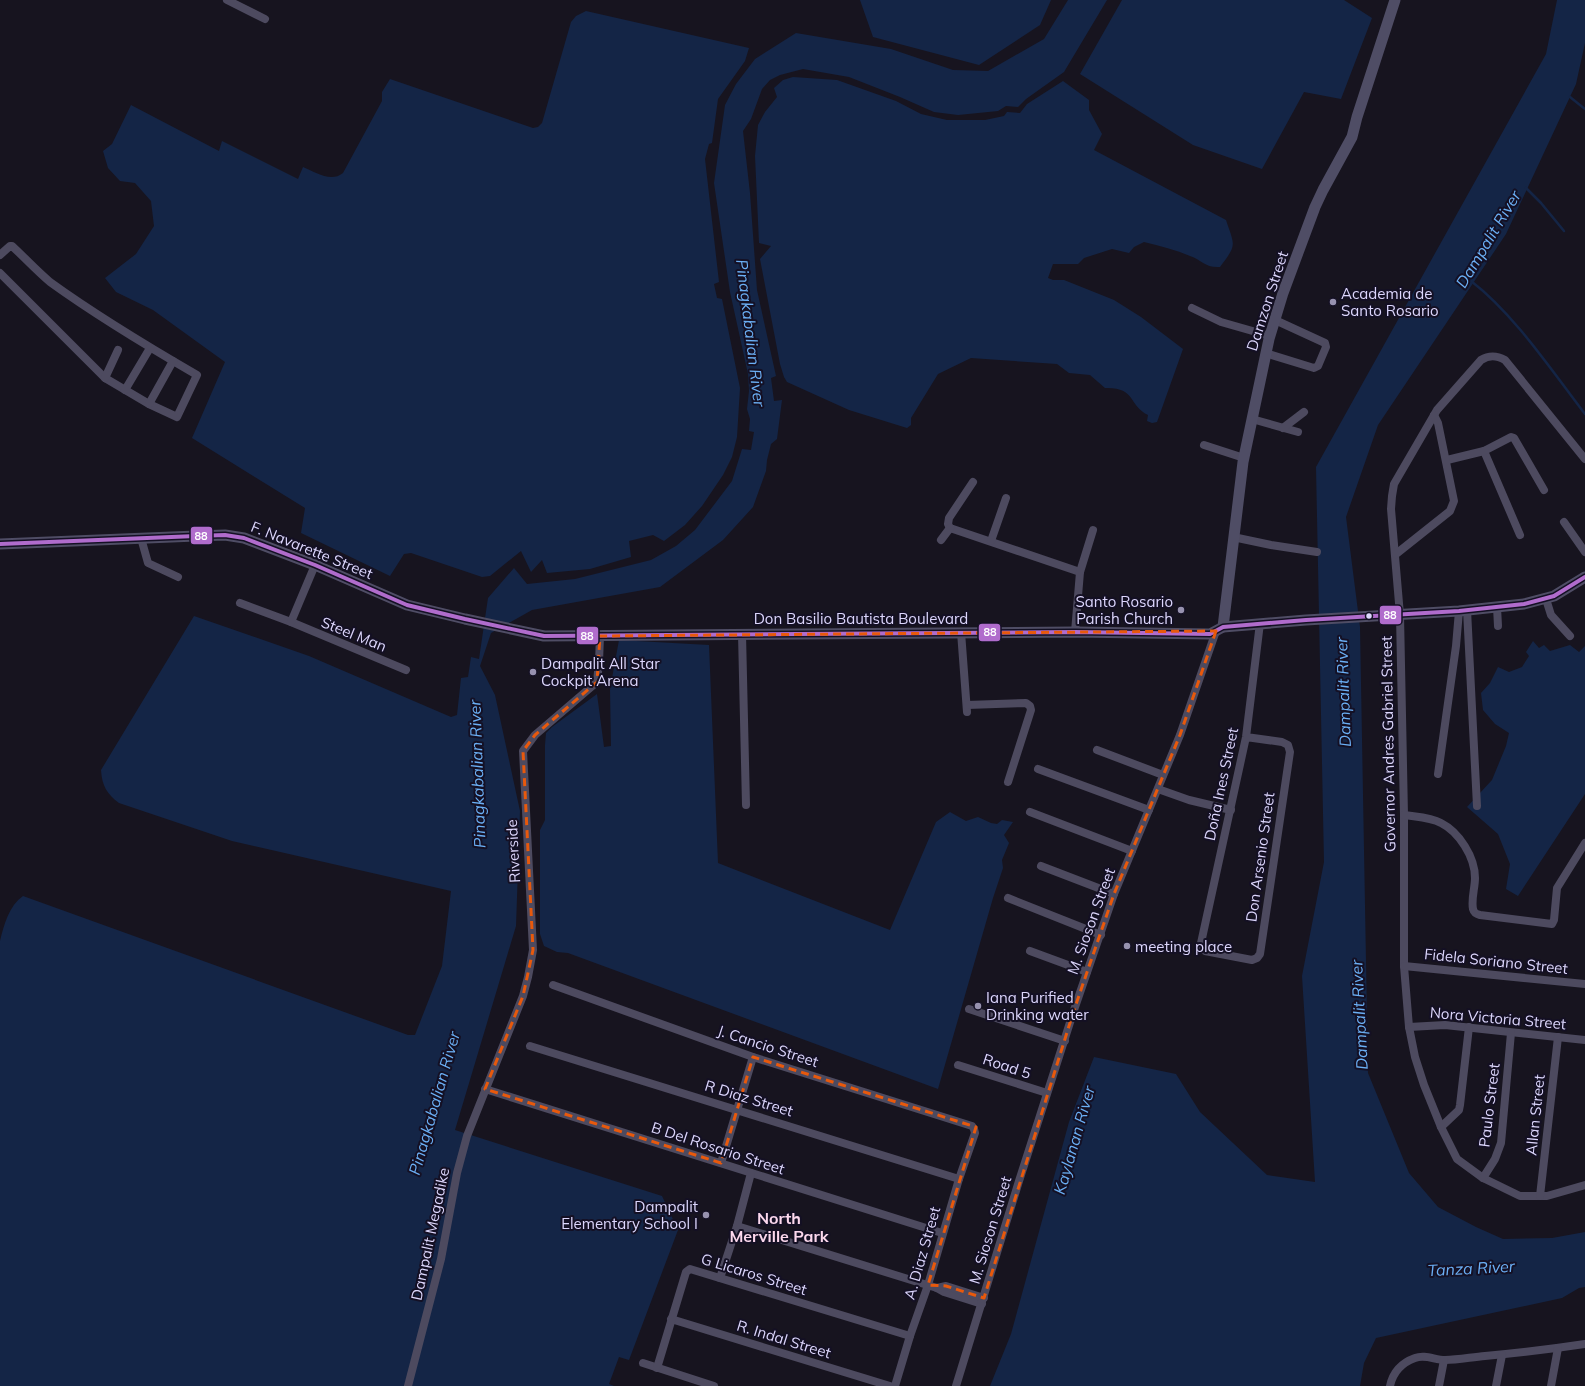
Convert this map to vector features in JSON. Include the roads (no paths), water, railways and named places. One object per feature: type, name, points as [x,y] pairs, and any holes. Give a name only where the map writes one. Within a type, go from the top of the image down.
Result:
[{"type":"main road","name":"Damzon Street","points":[[1219,629],[1244,458],[1265,353],[1283,293],[1315,207],[1352,137],[1357,117],[1395,0]]},
{"type":"main road","name":"F. Navarette Street","points":[[0,544],[225,535],[244,538],[315,565],[407,605],[465,619]]},
{"type":"main road","name":"Don Basilio Bautista Boulevard","points":[[465,619],[544,636],[961,632],[1210,634],[1219,629],[1260,623],[1463,610],[1524,604],[1554,596],[1585,577]]},
{"type":"street","points":[[228,0],[265,19]]},
{"type":"street","points":[[0,255],[12,246],[49,281],[150,348],[197,375],[177,417],[150,404],[105,378],[0,272]]},
{"type":"street","points":[[1192,308],[1221,322],[1270,336]]},
{"type":"street","points":[[1265,353],[1314,368],[1318,366],[1326,347],[1326,344],[1275,320]]},
{"type":"street","points":[[125,390],[150,348]]},
{"type":"street","points":[[105,378],[118,350]]},
{"type":"street","name":"Governor Andres Gabriel Street","points":[[1585,459],[1504,360],[1497,356],[1489,357],[1481,360],[1434,415],[1394,484],[1391,509],[1400,614],[1404,815],[1404,966],[1409,1027],[1415,1057],[1424,1085],[1441,1127],[1457,1159],[1483,1178],[1520,1196],[1553,1195],[1585,1185]]},
{"type":"street","points":[[150,404],[173,361]]},
{"type":"street","points":[[1283,428],[1304,412]]},
{"type":"street","points":[[1396,554],[1450,510],[1454,501],[1447,460],[1438,423],[1434,415]]},
{"type":"street","points":[[1252,419],[1298,432]]},
{"type":"street","points":[[1447,460],[1484,451],[1509,438],[1514,438],[1544,490]]},
{"type":"street","points":[[1204,445],[1244,458]]},
{"type":"street","points":[[1484,451],[1520,535]]},
{"type":"street","points":[[950,528],[948,524],[949,518],[974,482]]},
{"type":"street","points":[[991,542],[1006,498]]},
{"type":"street","points":[[1564,522],[1585,552]]},
{"type":"street","points":[[941,540],[950,528]]},
{"type":"street","points":[[950,528],[1080,572]]},
{"type":"street","points":[[1075,632],[1080,572],[1093,530]]},
{"type":"street","points":[[1233,537],[1317,552]]},
{"type":"street","points":[[141,538],[148,563],[178,577]]},
{"type":"street","points":[[292,622],[315,565]]},
{"type":"street","points":[[1546,599],[1551,615],[1570,636]]},
{"type":"street","name":"Steel Man","points":[[240,603],[292,622],[406,670]]},
{"type":"street","points":[[1497,607],[1498,626]]},
{"type":"street","points":[[1438,774],[1456,646],[1463,610]]},
{"type":"street","points":[[1463,610],[1477,806]]},
{"type":"street","name":"Doña Ines Street","points":[[1202,948],[1200,943],[1246,738],[1260,623]]},
{"type":"street","name":"M. Sioson Street","points":[[956,1386],[1047,1093],[1100,934],[1114,894],[1180,735],[1219,629]]},
{"type":"street","points":[[961,632],[967,708],[1026,703],[1030,706],[1031,710],[1008,782]]},
{"type":"street","points":[[742,634],[746,805]]},
{"type":"street","name":"Riverside","points":[[485,1089],[522,996],[528,977],[533,950],[523,751],[535,735],[597,682],[600,662],[600,636]]},
{"type":"street","name":"Don Arsenio Street","points":[[1202,948],[1205,951],[1252,960],[1257,958],[1260,954],[1290,752],[1288,745],[1282,742],[1246,738]]},
{"type":"street","points":[[1097,750],[1163,775]]},
{"type":"street","points":[[1038,769],[1149,810]]},
{"type":"street","points":[[1158,789],[1189,800],[1231,810]]},
{"type":"street","points":[[1030,812],[1132,851]]},
{"type":"street","points":[[1404,815],[1429,818],[1442,823],[1462,842],[1470,857],[1474,870],[1475,881],[1473,909],[1476,914],[1480,915],[1552,924],[1554,920],[1557,888],[1585,843]]},
{"type":"street","points":[[1041,866],[1114,894]]},
{"type":"street","points":[[1008,898],[1100,934]]},
{"type":"street","points":[[1030,951],[1087,972]]},
{"type":"street","name":"Fidela Soriano Street","points":[[1404,966],[1585,983]]},
{"type":"street","name":"J. Cancio Street","points":[[553,985],[753,1057],[972,1126],[974,1129]]},
{"type":"street","points":[[969,1009],[1065,1040]]},
{"type":"street","name":"Nora Victoria Street","points":[[1409,1027],[1445,1025],[1585,1040]]},
{"type":"street","points":[[1441,1127],[1459,1110],[1465,1075],[1469,1027]]},
{"type":"street","name":"Paulo Street","points":[[1483,1178],[1495,1159],[1501,1143],[1511,1032]]},
{"type":"street","name":"Allan Street","points":[[1540,1196],[1558,1037]]},
{"type":"street","name":"R Diaz Street","points":[[530,1046],[958,1179]]},
{"type":"street","points":[[721,1163],[753,1057]]},
{"type":"street","name":"Road 5","points":[[958,1065],[1047,1093]]},
{"type":"street","name":"B Del Rosario Street","points":[[485,1089],[942,1233]]},
{"type":"street","name":"Dampalit Megadike","points":[[408,1386],[441,1259],[457,1173],[467,1136],[485,1089]]},
{"type":"street","name":"A. Diaz Street","points":[[895,1386],[910,1336],[928,1285],[958,1179],[975,1133],[974,1129]]},
{"type":"street","points":[[720,1278],[737,1226],[751,1172]]},
{"type":"street","points":[[737,1226],[938,1288],[946,1286],[983,1301]]},
{"type":"street","name":"G Licaros Street","points":[[656,1368],[687,1270],[690,1269],[910,1336]]},
{"type":"street","name":"R. Indal Street","points":[[671,1319],[890,1386]]},
{"type":"street","points":[[1390,1386],[1396,1370],[1417,1357],[1424,1356],[1444,1360],[1502,1355],[1585,1344]]},
{"type":"street","points":[[1551,1386],[1558,1348]]},
{"type":"street","points":[[1496,1386],[1502,1355]]},
{"type":"street","points":[[1439,1386],[1444,1360]]},
{"type":"street","points":[[644,1363],[714,1386]]},
{"type":"water","points":[[860,0],[1051,0],[1040,25],[979,65],[873,37]]},
{"type":"water","name":"Pinagkabalian River","points":[[1068,0],[1107,0],[1064,72],[1026,99],[1018,107],[1006,106],[998,111],[958,115],[934,112],[849,77],[803,69],[780,75],[770,80],[762,89],[751,119],[743,131],[750,193],[757,290],[776,376],[771,378],[774,401],[782,400],[777,439],[771,444],[766,471],[753,507],[723,540],[660,587],[532,610],[491,633],[480,666],[495,695],[520,811],[516,926],[455,1130],[662,1196],[678,1230],[629,1360],[619,1357],[609,1384],[614,1386],[0,1386],[0,941],[8,916],[18,900],[23,896],[408,1035],[415,1035],[442,966],[451,891],[232,841],[119,803],[108,793],[104,785],[101,770],[194,616],[309,656],[451,717],[457,715],[461,678],[468,677],[471,657],[479,659],[488,598],[514,568],[527,584],[575,579],[651,560],[676,546],[695,530],[732,481],[742,449],[751,450],[754,432],[749,431],[750,419],[747,409],[749,391],[748,374],[730,292],[714,183],[725,105],[736,84],[755,59],[796,33],[891,49],[953,70],[988,71],[1044,39]]},
{"type":"water","points":[[1122,0],[1344,0],[1372,18],[1341,99],[1304,92],[1262,169],[1193,145],[1080,74]]},
{"type":"water","points":[[1557,0],[1585,0],[1585,43],[1576,84],[1506,234],[1378,425],[1346,517],[1360,627],[1368,1073],[1409,1173],[1438,1207],[1503,1239],[1552,1238],[1585,1232],[1585,1287],[1579,1288],[1562,1298],[1376,1338],[1364,1363],[1360,1386],[990,1386],[1011,1334],[1069,1122],[1094,1057],[1176,1074],[1200,1112],[1267,1175],[1315,1182],[1302,976],[1324,862],[1316,467],[1546,54]]},
{"type":"water","points":[[586,11],[749,48],[745,61],[718,99],[712,143],[709,144],[705,159],[719,282],[714,284],[717,298],[722,299],[740,388],[737,437],[732,457],[723,475],[702,506],[685,525],[664,541],[653,535],[629,541],[631,557],[590,569],[547,573],[542,560],[531,572],[521,551],[490,576],[482,577],[411,553],[404,554],[390,576],[301,533],[305,508],[192,438],[225,362],[153,310],[116,292],[105,278],[136,254],[154,226],[151,201],[135,183],[120,181],[108,168],[103,151],[112,144],[131,105],[219,151],[222,141],[298,179],[303,167],[323,176],[338,176],[343,173],[382,101],[382,92],[390,79],[533,128],[538,127],[542,123],[571,22],[576,16]]},
{"type":"water","points":[[793,77],[837,80],[896,101],[921,114],[947,120],[985,120],[1004,116],[1007,112],[1020,113],[1027,104],[1063,81],[1089,100],[1089,110],[1102,134],[1094,150],[1226,220],[1233,245],[1220,267],[1211,266],[1185,254],[1144,242],[1134,247],[1129,253],[1112,249],[1084,258],[1078,264],[1053,264],[1048,278],[1053,280],[1064,280],[1114,300],[1141,317],[1183,349],[1157,422],[1152,423],[1147,421],[1148,415],[1137,406],[1127,393],[1122,390],[1105,388],[1090,375],[1069,373],[1057,364],[971,358],[938,374],[911,418],[911,425],[907,428],[849,410],[787,382],[780,364],[760,259],[771,246],[759,243],[755,156],[758,125],[765,112],[777,97],[774,88],[783,80]]},
{"type":"water","points":[[619,640],[709,645],[718,863],[890,930],[936,822],[950,812],[966,821],[978,817],[997,824],[1002,820],[1013,822],[1004,835],[1009,843],[1002,860],[1003,868],[938,1089],[568,953],[557,952],[544,946],[540,934],[540,830],[545,820],[546,733],[597,694],[604,747],[611,746],[610,689]]},
{"type":"water","points":[[1533,641],[1539,648],[1544,645],[1550,651],[1570,645],[1579,652],[1585,646],[1585,794],[1518,896],[1506,889],[1510,864],[1498,834],[1467,807],[1492,780],[1506,746],[1509,733],[1495,724],[1483,710],[1481,693],[1490,683],[1498,667],[1509,672],[1522,667],[1529,656],[1526,652]]},
{"type":"waterway","points":[[1570,97],[1585,109]]},
{"type":"waterway","name":"Dampalit River","points":[[1526,188],[1541,203],[1564,231]]},
{"type":"waterway","name":"Dampalit River","points":[[1471,281],[1487,294],[1517,326],[1585,414]]},
{"type":"place","name":"Academia de Santo Rosario","points":[[1333,302]]},
{"type":"place","name":"Santo Rosario Parish Church","points":[[1181,610]]},
{"type":"place","name":"Dampalit All Star Cockpit Arena","points":[[533,672]]},
{"type":"place","name":"meeting place","points":[[1127,946]]},
{"type":"place","name":"Iana Purified Drinking water","points":[[978,1006]]},
{"type":"place","name":"Dampalit Elementary School I","points":[[706,1215]]},
{"type":"district","name":"North Merville Park","points":[[779,1227]]},
{"type":"water label","name":"Kaylanan River","points":[[1074,1140]]},
{"type":"water label","name":"Tanza River","points":[[1471,1268]]}]
